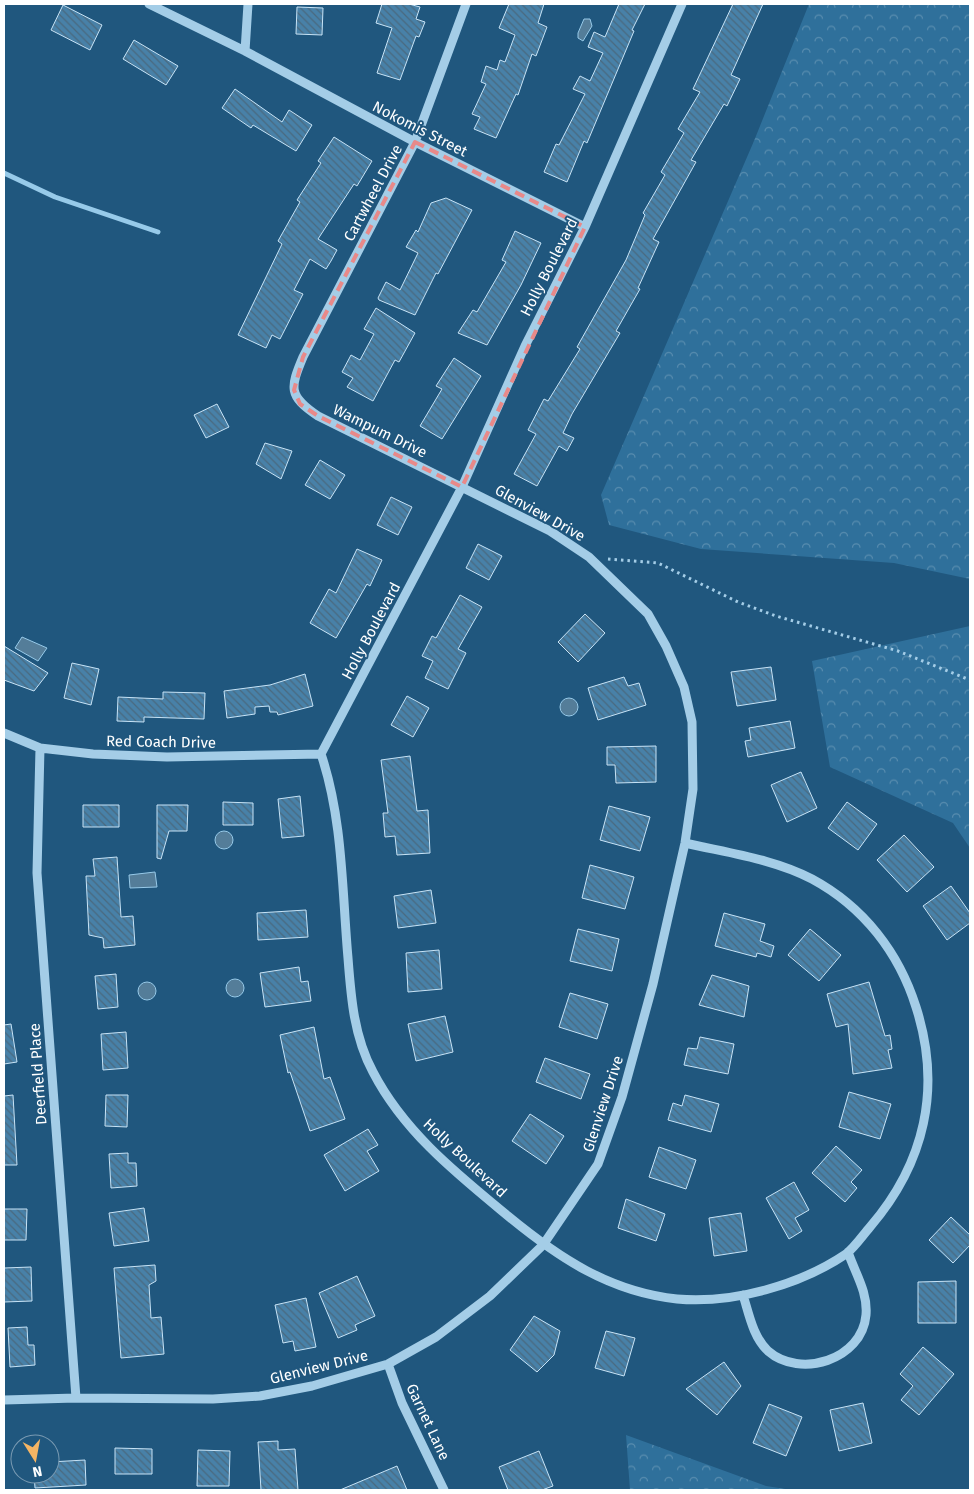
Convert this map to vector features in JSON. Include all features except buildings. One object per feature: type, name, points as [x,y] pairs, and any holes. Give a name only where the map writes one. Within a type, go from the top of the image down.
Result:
[{"type":"street","name":"Nokomis Street","points":[[149,4],[245,51],[415,142],[585,227]]},
{"type":"street","points":[[245,51],[248,4]]},
{"type":"street","name":"Cartwheel Drive","points":[[294,390],[296,375],[303,357],[415,142],[466,4]]},
{"type":"street","name":"Holly Boulevard","points":[[682,4],[585,227],[529,337],[462,487],[321,754],[332,790],[351,993],[358,1040],[372,1071],[394,1109],[436,1154],[543,1244],[575,1266],[612,1283],[679,1299],[743,1295],[764,1291],[848,1252]]},
{"type":"street","name":"Wampum Drive","points":[[294,390],[300,404],[318,416],[462,487]]},
{"type":"street","name":"Glenview Drive","points":[[4,1400],[76,1398],[213,1399],[260,1396],[312,1386],[388,1364],[436,1337],[490,1296],[543,1244],[598,1164],[622,1098],[653,984],[685,843],[693,789],[692,722],[684,687],[666,646],[648,614],[589,557],[550,531],[462,487]]},
{"type":"street","name":"Red Coach Drive","points":[[4,733],[40,748],[93,754],[167,757],[321,754]]},
{"type":"street","name":"Deerfield Place","points":[[40,748],[37,873],[76,1398]]},
{"type":"street","points":[[685,843],[776,864],[812,879],[841,898],[866,920],[888,945],[905,974],[926,1038],[930,1071],[927,1104],[915,1151],[906,1176],[888,1206],[848,1252],[865,1298],[866,1316],[860,1332],[851,1346],[821,1364],[800,1365],[785,1362],[769,1351],[760,1341],[743,1295]]},
{"type":"street","name":"Garnet Lane","points":[[388,1364],[402,1403],[444,1490]]},
{"type":"path","points":[[589,557],[658,563],[738,602],[776,616],[898,651],[970,680]]},
{"type":"highlighted area","points":[[415,142],[585,227],[462,487],[318,416],[300,404],[294,390],[303,357]]},
{"type":"green space","points":[[809,4],[970,4],[970,579],[894,563],[701,549],[609,525],[601,495],[754,141]]},
{"type":"green space","points":[[970,626],[970,848],[953,823],[830,767],[812,661]]},
{"type":"green space","points":[[626,1435],[766,1486],[792,1490],[630,1490]]},
{"type":"shaded area","points":[[584,19],[590,19],[592,26],[583,41],[578,38],[578,33]]},
{"type":"shaded area","points":[[22,637],[47,648],[38,661],[15,648]]},
{"type":"shaded area","points":[[569,698],[575,701],[578,707],[575,713],[569,716],[563,713],[560,707],[563,701]]},
{"type":"shaded area","points":[[224,831],[230,834],[233,840],[230,846],[224,849],[218,846],[215,840],[218,834]]},
{"type":"shaded area","points":[[155,872],[157,887],[130,888],[129,875]]},
{"type":"shaded area","points":[[231,979],[239,979],[244,984],[242,995],[231,997],[226,992],[226,984]]},
{"type":"shaded area","points":[[147,982],[153,985],[156,991],[153,997],[147,1000],[141,997],[138,991],[141,985]]},
{"type":"waterway","points":[[4,173],[55,197],[158,232]]}]
